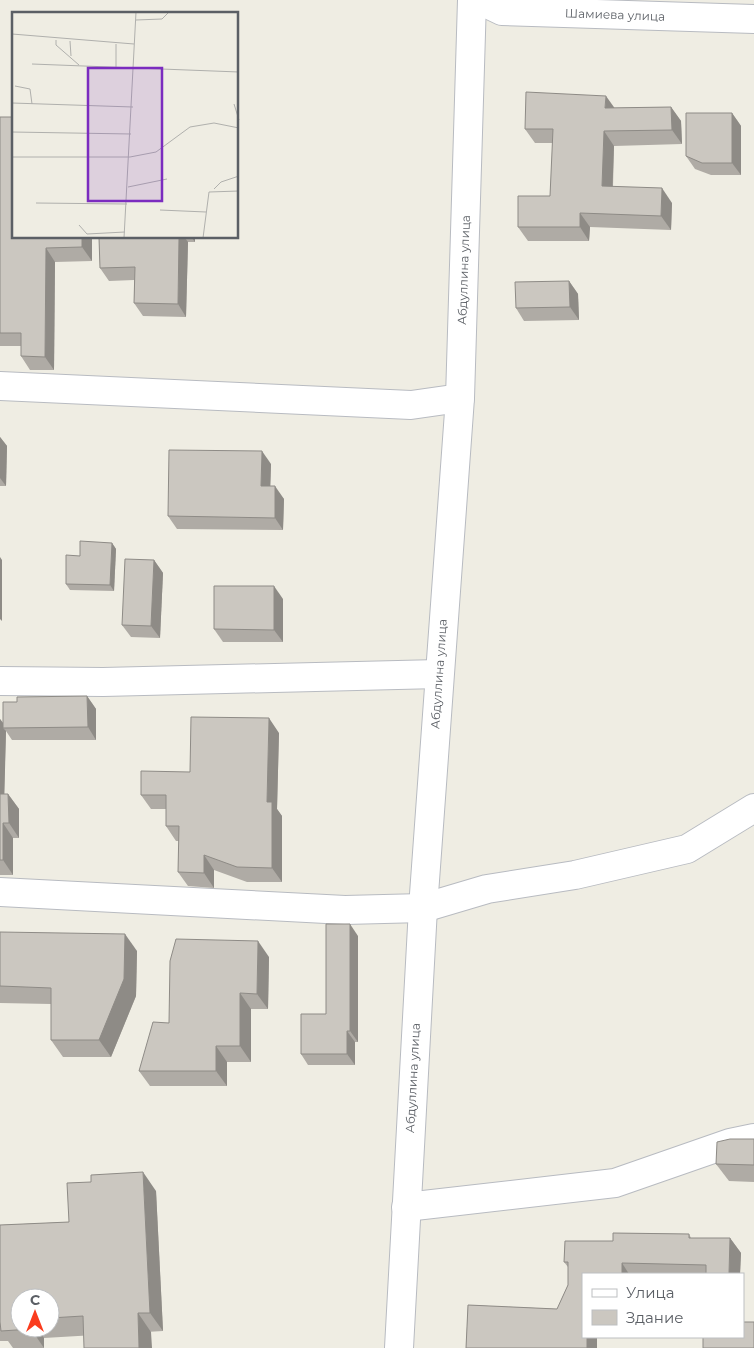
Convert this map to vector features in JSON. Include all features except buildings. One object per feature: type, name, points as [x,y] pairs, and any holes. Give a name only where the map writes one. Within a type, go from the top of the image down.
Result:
[{"type":"street","name":"Абдуллина улица","points":[[398,1348],[423,908],[460,398],[472,0]]},
{"type":"street","name":"Шамиева улица","points":[[479,0],[502,11],[754,19]]},
{"type":"street","points":[[0,386],[411,405],[460,398]]},
{"type":"street","points":[[0,681],[113,682],[439,674]]},
{"type":"street","points":[[0,892],[345,910],[423,908],[486,889],[575,875],[687,849],[754,808]]},
{"type":"street","points":[[406,1208],[615,1183],[730,1143],[754,1138]]}]
